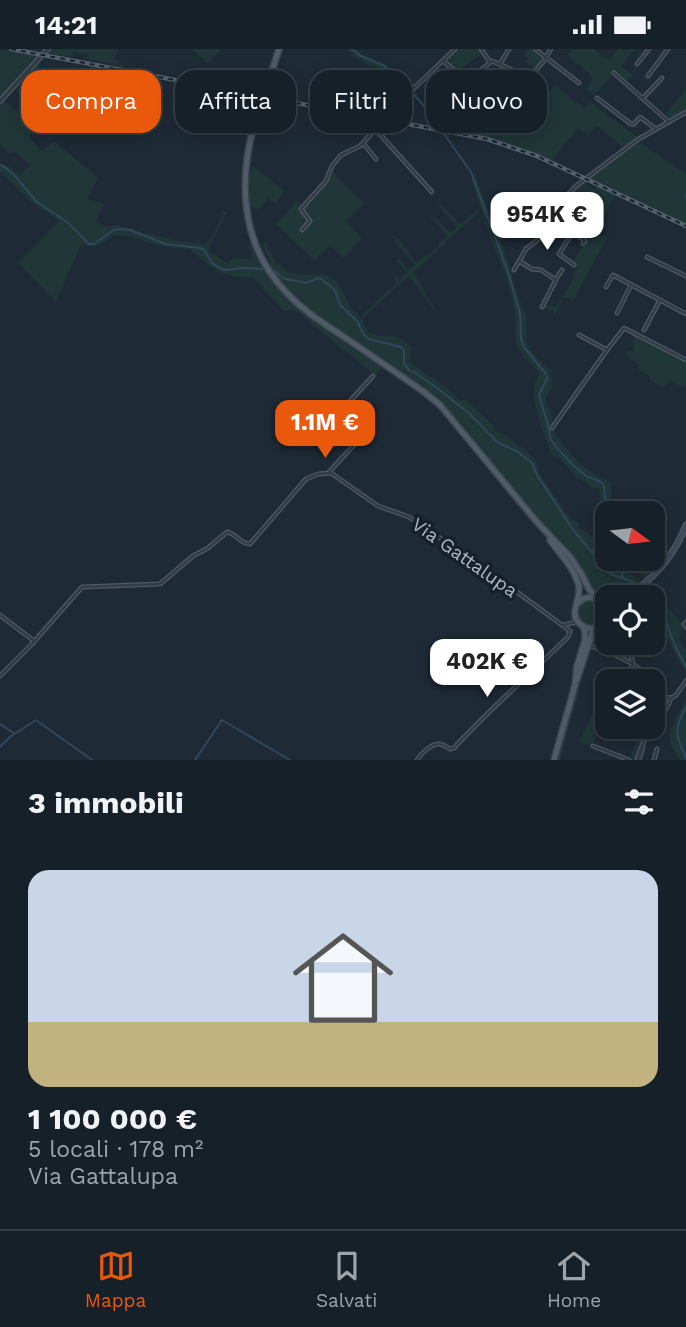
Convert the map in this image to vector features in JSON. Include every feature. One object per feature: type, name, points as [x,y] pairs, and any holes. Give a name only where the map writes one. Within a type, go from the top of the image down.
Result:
[{"type":"main road","points":[[272,70],[279,49]]},
{"type":"main road","points":[[253,133],[247,155],[244,189],[250,226],[258,250],[270,272],[306,311],[440,405],[536,521],[571,558],[595,595]]},
{"type":"main road","points":[[536,521],[574,574],[579,588],[575,615],[585,632],[575,685],[554,760]]},
{"type":"main road","points":[[642,585],[670,556],[686,525]]},
{"type":"main road","points":[[578,603],[587,597],[595,599]]},
{"type":"main road","points":[[580,624],[595,627]]},
{"type":"main road","points":[[575,685],[595,629]]},
{"type":"street","points":[[0,101],[48,49]]},
{"type":"street","points":[[412,91],[455,49]]},
{"type":"street","points":[[481,49],[490,62]]},
{"type":"street","points":[[500,64],[509,49]]},
{"type":"street","points":[[535,49],[579,83]]},
{"type":"street","points":[[535,70],[551,49]]},
{"type":"street","points":[[637,64],[649,49]]},
{"type":"street","points":[[648,76],[668,49]]},
{"type":"street","points":[[443,61],[456,70]]},
{"type":"street","points":[[481,70],[492,61],[512,70]]},
{"type":"street","points":[[614,73],[669,122]]},
{"type":"street","points":[[643,98],[662,78]]},
{"type":"street","points":[[597,98],[631,124],[640,117],[656,129]]},
{"type":"street","points":[[514,270],[526,249],[543,235],[564,199],[576,186],[625,149],[686,112]]},
{"type":"street","points":[[302,230],[310,221],[301,209],[326,181],[332,166],[341,155],[363,143],[373,133]]},
{"type":"street","points":[[379,133],[432,192]]},
{"type":"street","points":[[363,143],[376,159]]},
{"type":"street","points":[[555,218],[585,240],[583,243]]},
{"type":"street","points":[[573,232],[559,254],[574,265]]},
{"type":"street","points":[[647,257],[686,276]]},
{"type":"street","points":[[519,261],[555,280]]},
{"type":"street","points":[[542,307],[562,270]]},
{"type":"street","points":[[606,287],[613,275],[686,314]]},
{"type":"street","points":[[617,313],[631,285]]},
{"type":"street","points":[[643,330],[660,300]]},
{"type":"street","points":[[552,428],[624,328],[686,360]]},
{"type":"street","points":[[579,335],[607,350]]},
{"type":"street","points":[[0,676],[82,587],[160,584],[227,532],[245,544],[250,544],[306,479],[329,472],[367,431],[365,423],[348,406],[373,376]]},
{"type":"street","name":"Via Gattalupa","points":[[329,472],[378,506],[417,522],[570,631]]},
{"type":"street","points":[[665,553],[670,556]]},
{"type":"street","points":[[0,615],[34,641]]},
{"type":"street","points":[[417,760],[436,745],[454,748],[570,631],[569,623],[575,615]]},
{"type":"street","points":[[563,625],[580,624]]},
{"type":"street","points":[[593,647],[639,669]]},
{"type":"street","points":[[629,669],[632,664],[630,655]]},
{"type":"street","points":[[638,760],[649,731],[686,681]]},
{"type":"street","points":[[665,696],[671,698]]},
{"type":"street","points":[[593,746],[615,758],[629,760]]},
{"type":"street","points":[[654,760],[657,749]]},
{"type":"green space","points":[[33,49],[118,49],[114,58],[125,67],[86,59],[87,55],[73,52],[72,57]]},
{"type":"green space","points":[[191,49],[221,49],[208,64]]},
{"type":"green space","points":[[347,49],[355,49],[391,70],[381,70],[351,54]]},
{"type":"green space","points":[[456,49],[478,49],[482,54],[458,70],[445,61]]},
{"type":"green space","points":[[528,49],[542,59],[534,69],[526,62],[528,58],[524,55]]},
{"type":"green space","points":[[572,49],[594,49],[610,59],[618,49],[635,49],[621,66],[632,75],[626,81],[614,73],[594,95],[586,89],[593,80],[589,73],[567,55]]},
{"type":"green space","points":[[0,50],[42,56],[36,63],[44,70],[21,70],[21,82],[5,100],[21,114],[21,133],[31,133],[29,137],[42,151],[54,141],[98,178],[87,199],[104,204],[96,222],[108,227],[117,225],[202,245],[217,227],[223,214],[220,211],[227,212],[209,251],[228,264],[231,259],[252,258],[251,245],[261,265],[290,300],[326,329],[382,367],[375,375],[294,310],[285,311],[253,277],[234,277],[221,273],[189,249],[152,244],[130,236],[114,235],[93,247],[81,244],[56,302],[18,263],[59,221],[30,201],[0,171],[0,163],[12,168],[20,176],[30,164],[13,151],[10,154],[0,146]]},
{"type":"green space","points":[[555,85],[584,108],[590,102],[640,139],[625,149],[597,126],[588,135],[578,128],[551,161],[526,150],[463,133],[547,133],[547,90],[550,92]]},
{"type":"green space","points":[[686,90],[686,110],[670,119],[666,113]]},
{"type":"green space","points":[[638,141],[686,174],[686,224],[587,179]]},
{"type":"green space","points":[[252,165],[285,191],[275,203],[268,198],[258,211],[250,205]]},
{"type":"green space","points":[[333,172],[364,203],[346,221],[362,239],[344,258],[330,246],[315,261],[276,224],[297,201],[306,207]]},
{"type":"green space","points":[[473,178],[476,179],[501,241],[526,315],[527,343],[534,355],[553,371],[553,385],[546,399],[554,425],[552,428],[581,464],[611,482],[611,501],[600,501],[599,488],[592,488],[573,474],[560,458],[553,457],[534,396],[540,373],[524,357],[516,344],[515,312],[508,282],[490,238]]},
{"type":"green space","points":[[585,181],[595,189],[597,186],[615,194],[603,219],[570,194]]},
{"type":"green space","points":[[440,203],[460,224],[477,210],[479,212],[413,273],[439,316],[409,276],[363,318],[361,316],[397,282],[391,272],[399,279],[407,273],[397,259],[400,259],[408,270],[415,265],[392,235],[400,240],[418,262],[446,237],[431,218],[431,214],[450,233],[457,227],[439,206]]},
{"type":"green space","points":[[587,230],[593,235],[597,230],[607,238],[573,301],[564,297],[550,323],[554,313],[543,306],[544,304],[555,308],[574,278],[571,276],[576,268],[569,264],[587,238],[584,235]]},
{"type":"green space","points":[[266,241],[275,261],[288,272],[327,275],[337,282],[368,332],[379,336],[392,335],[405,341],[411,347],[410,359],[415,366],[459,400],[466,400],[494,426],[493,430],[507,436],[529,453],[536,461],[540,475],[570,518],[578,522],[578,528],[595,540],[595,571],[627,571],[643,582],[638,585],[595,585],[595,594],[587,581],[446,409],[306,309],[284,287],[267,263],[270,261],[262,246]]},
{"type":"green space","points":[[635,336],[686,363],[684,388],[670,380],[664,388],[638,370],[639,365],[626,355],[628,350],[634,352]]},
{"type":"green space","points":[[638,571],[652,571],[644,579]]},
{"type":"green space","points":[[595,601],[595,625],[590,626],[581,622],[577,613],[581,604]]},
{"type":"green space","points":[[665,604],[684,626],[679,639],[686,651],[686,672],[665,633]]},
{"type":"green space","points":[[595,630],[560,760],[556,760]]},
{"type":"green space","points":[[686,700],[686,760],[680,760],[670,736]]},
{"type":"green space","points":[[595,710],[595,738],[591,746],[578,742]]},
{"type":"green space","points":[[628,739],[643,739],[636,760],[630,759],[636,742]]},
{"type":"waterway","points":[[352,49],[359,55],[385,66],[410,89],[471,172],[508,272],[520,313],[521,339],[524,347],[546,374],[547,378],[539,395],[550,438],[573,465],[586,476],[601,482],[605,501]]},
{"type":"waterway","points":[[0,165],[13,174],[37,202],[67,222],[89,244],[94,244],[114,230],[130,230],[165,244],[200,248],[213,264],[224,270],[265,269]]},
{"type":"waterway","points":[[270,269],[283,278],[305,283],[320,278],[335,290],[340,305],[357,321],[364,335],[369,339],[401,347],[404,351],[404,364],[410,371],[470,414],[497,442],[518,452],[532,463],[574,531],[611,574],[637,585]]},
{"type":"waterway","points":[[621,571],[623,578]]},
{"type":"waterway","points":[[665,619],[686,667]]},
{"type":"waterway","points":[[686,707],[677,733],[686,758]]},
{"type":"waterway","points":[[0,747],[36,720],[92,760]]},
{"type":"waterway","points":[[195,760],[222,720],[290,760]]},
{"type":"waterway","points":[[0,724],[14,733]]},
{"type":"railway","points":[[11,49],[487,139],[537,156],[686,226]]}]
